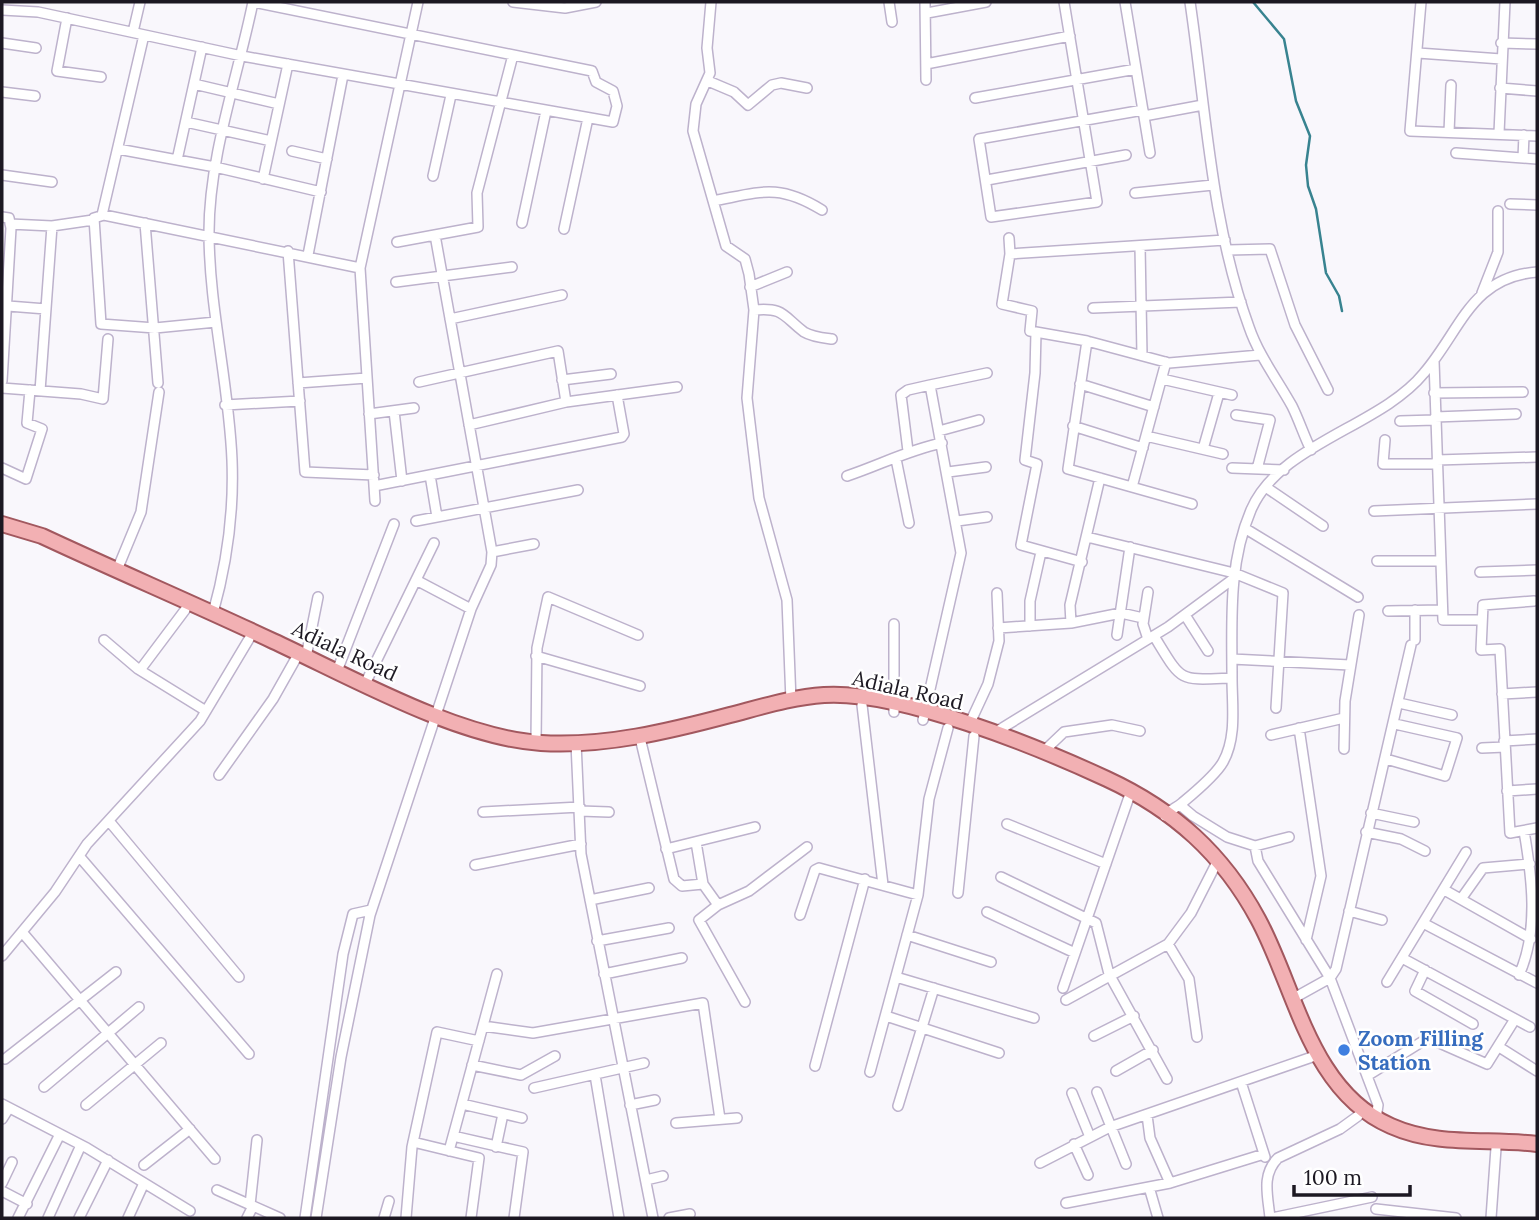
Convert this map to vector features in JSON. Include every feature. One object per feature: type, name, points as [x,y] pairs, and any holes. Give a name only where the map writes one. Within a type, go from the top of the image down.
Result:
[{"type":"main road","name":"Adiala Road","points":[[2,524],[25,530],[213,613],[300,658],[435,718],[467,727],[536,742],[577,747],[639,736],[791,701],[841,695],[971,731],[1068,769],[1129,797],[1171,811],[1215,866],[1252,922],[1312,1057],[1327,1083],[1358,1116],[1407,1140],[1458,1149],[1537,1150]]},
{"type":"main road","name":"Adiala Road","points":[[2,533],[40,544],[249,639],[337,671],[465,734],[513,746],[577,747],[641,742],[789,706],[843,702],[894,708]]},
{"type":"main road","name":"Adiala Road","points":[[924,716],[948,728],[993,734],[1043,752],[1108,779],[1171,811],[1214,853],[1234,880],[1258,919],[1319,1056],[1332,1079],[1362,1111],[1409,1133],[1434,1139],[1537,1144]]},
{"type":"street","points":[[133,32],[140,2]]},
{"type":"street","points":[[2,10],[38,12],[202,47],[242,55],[288,64],[343,75],[400,86],[613,122],[617,106],[613,91],[596,82],[592,71],[253,2],[242,55],[225,130],[215,167],[209,235],[215,322],[232,458],[231,511],[213,613]]},
{"type":"street","points":[[375,501],[359,268],[418,2]]},
{"type":"street","points":[[513,2],[565,8],[596,2]]},
{"type":"street","points":[[711,2],[708,81],[692,118],[726,246],[745,259],[754,310],[747,398],[759,498],[787,600],[791,701]]},
{"type":"street","points":[[889,2],[892,22]]},
{"type":"street","points":[[925,2],[926,80]]},
{"type":"street","points":[[927,13],[986,2]]},
{"type":"street","points":[[1064,2],[1086,118],[1097,199],[1094,202],[991,217],[979,139],[1086,118],[1203,105]]},
{"type":"street","points":[[1125,2],[1150,153]]},
{"type":"street","points":[[1190,2],[1213,185],[1241,302],[1260,355],[1292,407],[1311,450]]},
{"type":"street","points":[[1420,2],[1410,131],[1537,136]]},
{"type":"street","points":[[1499,133],[1501,43],[1505,2]]},
{"type":"street","points":[[67,18],[57,71],[101,77]]},
{"type":"street","points":[[144,35],[118,149],[98,217],[101,324],[155,328],[215,322]]},
{"type":"street","points":[[926,64],[1070,36]]},
{"type":"street","points":[[2,43],[36,48]]},
{"type":"street","points":[[1501,43],[1537,44]]},
{"type":"street","points":[[177,160],[202,47]]},
{"type":"street","points":[[1418,53],[1501,59]]},
{"type":"street","points":[[397,242],[478,227],[477,193],[513,55]]},
{"type":"street","points":[[263,178],[288,64]]},
{"type":"street","points":[[975,98],[1136,69]]},
{"type":"street","points":[[308,255],[343,75]]},
{"type":"street","points":[[708,81],[734,92],[748,105],[772,85],[781,83],[807,88]]},
{"type":"street","points":[[194,84],[279,104]]},
{"type":"street","points":[[1449,132],[1451,85]]},
{"type":"street","points":[[1500,88],[1537,90]]},
{"type":"street","points":[[2,92],[35,96]]},
{"type":"street","points":[[433,176],[451,94]]},
{"type":"street","points":[[522,223],[546,111]]},
{"type":"street","points":[[564,229],[588,118]]},
{"type":"street","points":[[186,122],[271,141]]},
{"type":"street","points":[[1523,158],[1524,135]]},
{"type":"street","points":[[118,149],[215,167],[321,192]]},
{"type":"street","points":[[292,151],[327,159]]},
{"type":"street","points":[[1456,153],[1537,159]]},
{"type":"street","points":[[987,180],[1126,155]]},
{"type":"street","points":[[2,176],[52,182]]},
{"type":"street","points":[[1135,193],[1213,185]]},
{"type":"street","points":[[713,201],[771,190],[798,196],[822,210]]},
{"type":"street","points":[[1510,204],[1537,205]]},
{"type":"street","points":[[1481,294],[1498,252],[1498,211]]},
{"type":"street","points":[[2,217],[9,218],[10,224],[8,306],[2,382]]},
{"type":"street","points":[[10,224],[52,226],[98,217],[209,235],[359,268]]},
{"type":"street","points":[[117,570],[141,512],[158,388],[145,223]]},
{"type":"street","points":[[2,468],[26,479],[42,429],[27,423],[35,390],[46,309],[52,226]]},
{"type":"street","points":[[316,1218],[341,1057],[371,911],[471,609],[491,565],[492,552],[435,235]]},
{"type":"street","points":[[1009,237],[1010,254],[1002,304],[1032,311],[1030,331],[1087,341],[1166,362],[1260,355]]},
{"type":"street","points":[[1010,254],[1140,246],[1227,245],[1270,249],[1296,325],[1328,390]]},
{"type":"street","points":[[1140,246],[1142,355]]},
{"type":"street","points":[[288,251],[305,472],[373,475]]},
{"type":"street","points":[[396,282],[512,267]]},
{"type":"street","points":[[750,287],[787,272]]},
{"type":"street","points":[[1171,811],[1223,763],[1232,732],[1233,576],[1252,509],[1284,470],[1311,450],[1402,394],[1424,374],[1464,312],[1481,294],[1513,274],[1537,272]]},
{"type":"street","points":[[450,319],[562,295]]},
{"type":"street","points":[[1093,308],[1241,302]]},
{"type":"street","points":[[8,306],[46,309]]},
{"type":"street","points":[[754,310],[773,308],[807,334],[832,339]]},
{"type":"street","points":[[1036,332],[1035,373],[1025,460],[1037,464],[1021,545],[1082,562]]},
{"type":"street","points":[[2,388],[103,399],[108,339]]},
{"type":"street","points":[[1087,341],[1068,469],[1192,504]]},
{"type":"street","points":[[419,382],[558,351],[566,402]]},
{"type":"street","points":[[1434,359],[1441,610],[1443,620],[1448,622],[1482,620]]},
{"type":"street","points":[[1132,487],[1166,362]]},
{"type":"street","points":[[908,451],[901,396],[908,390],[987,373]]},
{"type":"street","points":[[562,380],[611,374]]},
{"type":"street","points":[[298,383],[367,378]]},
{"type":"street","points":[[1162,379],[1232,395]]},
{"type":"street","points":[[1080,384],[1154,407]]},
{"type":"street","points":[[924,716],[961,553],[930,385]]},
{"type":"street","points":[[469,425],[566,402],[677,387]]},
{"type":"street","points":[[1203,449],[1219,393]]},
{"type":"street","points":[[1434,393],[1523,393]]},
{"type":"street","points":[[374,486],[622,437],[624,434],[617,395]]},
{"type":"street","points":[[225,405],[300,401]]},
{"type":"street","points":[[369,414],[414,408]]},
{"type":"street","points":[[394,411],[402,481]]},
{"type":"street","points":[[1400,421],[1516,414]]},
{"type":"street","points":[[1236,415],[1270,420],[1256,469]]},
{"type":"street","points":[[939,431],[979,420]]},
{"type":"street","points":[[1073,426],[1143,448]]},
{"type":"street","points":[[1146,436],[1223,454]]},
{"type":"street","points":[[1385,440],[1384,464],[1537,457]]},
{"type":"street","points":[[847,477],[896,459],[908,451],[942,443]]},
{"type":"street","points":[[896,459],[909,523]]},
{"type":"street","points":[[948,472],[986,467]]},
{"type":"street","points":[[1232,468],[1284,470]]},
{"type":"street","points":[[430,475],[437,517]]},
{"type":"street","points":[[1071,622],[1070,605],[1100,478]]},
{"type":"street","points":[[1267,488],[1323,526]]},
{"type":"street","points":[[416,521],[578,490]]},
{"type":"street","points":[[1374,511],[1537,504]]},
{"type":"street","points":[[957,521],[987,517]]},
{"type":"street","points":[[337,671],[394,524]]},
{"type":"street","points":[[1246,529],[1359,597]]},
{"type":"street","points":[[1087,537],[1233,576],[1283,593],[1276,708]]},
{"type":"street","points":[[365,684],[434,543]]},
{"type":"street","points":[[492,552],[534,544]]},
{"type":"street","points":[[1117,635],[1130,547]]},
{"type":"street","points":[[1030,626],[1030,601],[1041,552]]},
{"type":"street","points":[[1377,561],[1440,561]]},
{"type":"street","points":[[1480,572],[1537,570]]},
{"type":"street","points":[[993,734],[1151,638],[1185,615],[1233,576]]},
{"type":"street","points":[[416,580],[471,609]]},
{"type":"street","points":[[1149,592],[1143,618],[1151,638],[1178,675],[1186,679],[1232,678]]},
{"type":"street","points":[[958,893],[971,731],[988,684],[999,641],[997,593]]},
{"type":"street","points":[[219,775],[300,658],[318,597]]},
{"type":"street","points":[[536,742],[536,656],[548,597],[638,635]]},
{"type":"street","points":[[1534,601],[1483,605],[1481,650],[1500,649],[1510,833],[1537,828]]},
{"type":"street","points":[[140,670],[185,610]]},
{"type":"street","points":[[1294,998],[1330,978],[1336,969],[1366,831],[1395,724],[1413,642],[1415,610]]},
{"type":"street","points":[[1388,611],[1441,610]]},
{"type":"street","points":[[998,628],[1071,622],[1121,613],[1143,618]]},
{"type":"street","points":[[1185,615],[1208,651]]},
{"type":"street","points":[[1344,750],[1344,718],[1350,665],[1360,615]]},
{"type":"street","points":[[894,624],[894,708]]},
{"type":"street","points":[[2,956],[55,892],[79,856],[206,711],[249,639]]},
{"type":"street","points":[[104,640],[140,670],[206,711]]},
{"type":"street","points":[[536,656],[640,686]]},
{"type":"street","points":[[1232,659],[1350,665]]},
{"type":"street","points":[[1502,694],[1537,692]]},
{"type":"street","points":[[1399,703],[1452,715]]},
{"type":"street","points":[[862,705],[883,885]]},
{"type":"street","points":[[1271,735],[1344,718]]},
{"type":"street","points":[[1386,759],[1445,776],[1457,738],[1395,724]]},
{"type":"street","points":[[1043,752],[1064,732],[1112,725],[1140,731]]},
{"type":"street","points":[[870,1072],[918,895],[929,799],[948,728]]},
{"type":"street","points":[[1299,728],[1321,876],[1306,940]]},
{"type":"street","points":[[1482,748],[1537,739]]},
{"type":"street","points":[[641,742],[677,884],[703,884]]},
{"type":"street","points":[[577,747],[581,844],[590,900],[653,1218]]},
{"type":"street","points":[[1507,791],[1537,789]]},
{"type":"street","points":[[1063,988],[1129,797]]},
{"type":"street","points":[[483,812],[580,809],[609,812]]},
{"type":"street","points":[[1171,811],[1193,816],[1227,837],[1255,846],[1289,837]]},
{"type":"street","points":[[1371,813],[1414,822]]},
{"type":"street","points":[[109,821],[239,977]]},
{"type":"street","points":[[1007,824],[1106,864]]},
{"type":"street","points":[[666,849],[755,827]]},
{"type":"street","points":[[1366,831],[1401,839],[1425,851]]},
{"type":"street","points":[[1519,975],[1534,955],[1531,939],[1535,892],[1524,831]]},
{"type":"street","points":[[696,842],[703,884],[718,905]]},
{"type":"street","points":[[475,865],[581,844]]},
{"type":"street","points":[[1255,846],[1258,861],[1323,972],[1330,978],[1378,1105],[1376,1119]]},
{"type":"street","points":[[746,1002],[723,957],[700,923],[702,916],[718,905],[749,891],[807,847]]},
{"type":"street","points":[[1387,982],[1466,852]]},
{"type":"street","points":[[79,856],[249,1054]]},
{"type":"street","points":[[1461,899],[1483,868],[1530,864]]},
{"type":"street","points":[[1066,1000],[1168,944],[1191,913],[1215,866]]},
{"type":"street","points":[[800,915],[815,870],[819,868],[918,895]]},
{"type":"street","points":[[1001,877],[1096,923],[1109,974],[1167,1079]]},
{"type":"street","points":[[815,1066],[865,879]]},
{"type":"street","points":[[590,900],[649,888]]},
{"type":"street","points":[[1448,892],[1531,939]]},
{"type":"street","points":[[305,1218],[343,954],[353,914],[371,911]]},
{"type":"street","points":[[1349,911],[1382,920]]},
{"type":"street","points":[[987,912],[1075,953]]},
{"type":"street","points":[[1423,923],[1537,984]]},
{"type":"street","points":[[597,941],[669,928]]},
{"type":"street","points":[[22,932],[215,1159]]},
{"type":"street","points":[[907,935],[991,962]]},
{"type":"street","points":[[1168,944],[1189,979],[1197,1037]]},
{"type":"street","points":[[604,974],[682,958]]},
{"type":"street","points":[[1402,958],[1530,1027]]},
{"type":"street","points":[[1425,970],[1415,991],[1473,1024]]},
{"type":"street","points":[[5,1059],[116,972]]},
{"type":"street","points":[[449,1151],[497,974]]},
{"type":"street","points":[[896,977],[1034,1018]]},
{"type":"street","points":[[898,1106],[934,988]]},
{"type":"street","points":[[483,1027],[533,1033],[703,1003],[720,1119]]},
{"type":"street","points":[[44,1087],[139,1007]]},
{"type":"street","points":[[886,1016],[999,1053]]},
{"type":"street","points":[[1094,1036],[1133,1016]]},
{"type":"street","points":[[1367,1076],[1428,1038],[1487,1064],[1515,1018]]},
{"type":"street","points":[[406,1218],[413,1142],[437,1032],[479,1041]]},
{"type":"street","points":[[86,1105],[161,1043]]},
{"type":"street","points":[[1499,1047],[1537,1071]]},
{"type":"street","points":[[1116,1071],[1153,1050]]},
{"type":"street","points":[[472,1065],[521,1075],[555,1056]]},
{"type":"street","points":[[1040,1163],[1110,1127],[1312,1057]]},
{"type":"street","points":[[534,1088],[644,1063]]},
{"type":"street","points":[[595,1075],[619,1218]]},
{"type":"street","points":[[1241,1082],[1270,1166]]},
{"type":"street","points":[[1097,1092],[1125,1164]]},
{"type":"street","points":[[1072,1093],[1090,1137]]},
{"type":"street","points":[[630,1105],[655,1100]]},
{"type":"street","points":[[462,1104],[522,1118]]},
{"type":"street","points":[[2,1119],[5,1106],[108,1160],[190,1211]]},
{"type":"street","points":[[496,1147],[503,1114]]},
{"type":"street","points":[[1147,1115],[1150,1138],[1170,1183]]},
{"type":"street","points":[[1358,1116],[1340,1129],[1278,1158],[1270,1166],[1266,1178],[1271,1218],[1371,1197]]},
{"type":"street","points":[[676,1123],[737,1118]]},
{"type":"street","points":[[144,1165],[190,1129]]},
{"type":"street","points":[[18,1218],[60,1134]]},
{"type":"street","points":[[453,1136],[523,1152],[514,1218]]},
{"type":"street","points":[[247,1218],[251,1205],[257,1140]]},
{"type":"street","points":[[413,1142],[479,1158],[471,1218]]},
{"type":"street","points":[[1074,1144],[1088,1175]]},
{"type":"street","points":[[48,1218],[81,1145]]},
{"type":"street","points":[[1491,1218],[1496,1148]]},
{"type":"street","points":[[1066,1203],[1170,1183],[1264,1154]]},
{"type":"street","points":[[79,1218],[108,1160]]},
{"type":"street","points":[[2,1183],[12,1162]]},
{"type":"street","points":[[646,1180],[663,1176]]},
{"type":"street","points":[[128,1218],[144,1183]]},
{"type":"street","points":[[1149,1187],[1158,1218]]},
{"type":"street","points":[[217,1190],[280,1218]]},
{"type":"street","points":[[2,1192],[27,1204]]},
{"type":"street","points":[[384,1218],[389,1201]]},
{"type":"street","points":[[1376,1209],[1456,1218]]},
{"type":"street","points":[[669,1218],[690,1214]]},
{"type":"waterway","points":[[1253,2],[1284,39],[1296,101],[1310,136],[1306,165],[1308,186],[1316,209],[1326,273],[1339,296],[1342,311]]},
{"type":"place","name":"Zoom Filling Station","points":[[1344,1050]]}]
